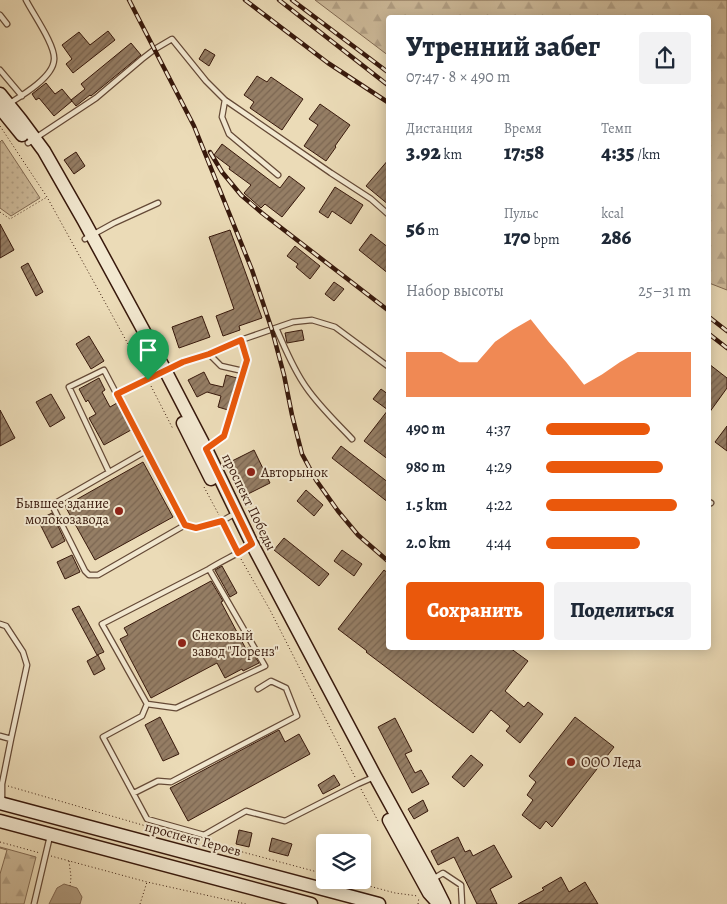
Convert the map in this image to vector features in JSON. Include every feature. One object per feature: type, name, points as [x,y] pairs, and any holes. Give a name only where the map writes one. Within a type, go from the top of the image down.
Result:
[{"type":"main road","name":"проспект Победы","points":[[0,94],[4,106],[57,173],[245,549],[367,780],[427,899],[439,904]]},
{"type":"main road","name":"проспект Победы","points":[[157,375],[206,449],[230,516]]},
{"type":"main road","name":"проспект Победы","points":[[367,780],[432,880],[444,904]]},
{"type":"main road","name":"проспект Героев","points":[[1,803],[379,904]]},
{"type":"main road","points":[[0,821],[312,904]]},
{"type":"lane","points":[[4,106],[38,84],[51,70],[54,60],[52,46],[26,0]]},
{"type":"lane","points":[[0,15],[7,24]]},
{"type":"lane","points":[[32,141],[96,98],[142,59],[172,39],[206,81],[225,100],[371,199],[386,212]]},
{"type":"lane","points":[[0,70],[22,96]]},
{"type":"lane","points":[[225,100],[222,117],[229,134],[278,175]]},
{"type":"lane","points":[[88,237],[158,203]]},
{"type":"lane","points":[[117,394],[183,362],[293,322],[312,320],[335,327],[386,365]]},
{"type":"lane","points":[[276,328],[294,367],[306,387],[352,439]]},
{"type":"lane","points":[[206,449],[224,436],[247,360],[241,340]]},
{"type":"lane","points":[[209,354],[221,366],[243,371]]},
{"type":"lane","points":[[109,472],[69,388],[104,370],[185,525]]},
{"type":"lane","points":[[146,450],[52,505],[85,571],[89,575],[98,575],[185,525],[196,528],[230,516]]},
{"type":"lane","points":[[147,704],[102,624],[245,549]]},
{"type":"lane","points":[[147,704],[176,708],[265,666],[209,569]]},
{"type":"lane","points":[[0,624],[6,626],[23,652],[28,665],[2,784],[1,803]]},
{"type":"lane","points":[[134,794],[158,781],[171,782],[297,716],[286,688],[271,682],[258,689]]},
{"type":"lane","points":[[147,704],[142,716],[103,737],[147,819],[204,835],[246,810],[285,821],[367,780]]},
{"type":"lane","points":[[0,736],[11,739]]},
{"type":"lane","points":[[34,904],[51,834]]},
{"type":"lane","points":[[432,880],[443,873],[461,886],[462,904]]},
{"type":"path","points":[[0,126],[47,197],[157,375],[174,430]]},
{"type":"path","points":[[0,212],[10,219],[47,197]]},
{"type":"path","points":[[205,488],[230,516],[270,610],[367,780],[382,828]]},
{"type":"path","points":[[0,842],[148,882],[246,904]]},
{"type":"path","points":[[69,860],[70,886]]},
{"type":"path","points":[[140,904],[148,882]]},
{"type":"path","points":[[371,886],[395,893],[419,896],[418,904]]},
{"type":"green space","points":[[315,0],[727,0],[727,290],[711,284],[711,15],[386,15],[386,54]]},
{"type":"green space","points":[[2,140],[40,198],[11,216],[0,208],[0,142]]},
{"type":"green space","points":[[0,847],[36,857],[24,904],[0,904],[0,874],[7,850]]},
{"type":"shaded area","points":[[64,884],[77,888],[82,897],[80,904],[49,904],[57,888]]},
{"type":"building","points":[[108,31],[115,40],[73,73],[66,64],[72,59],[62,45],[79,32],[90,45]]},
{"type":"building","points":[[131,43],[141,55],[76,106],[71,100],[85,89],[81,84]]},
{"type":"building","points":[[205,49],[215,55],[209,66],[199,59]]},
{"type":"building","points":[[257,76],[267,82],[271,77],[303,99],[282,130],[250,108],[254,102],[244,95]]},
{"type":"building","points":[[46,83],[55,94],[62,89],[72,101],[54,116],[39,98],[36,100],[32,94]]},
{"type":"building","points":[[320,104],[350,125],[326,161],[304,146],[318,125],[309,119]]},
{"type":"building","points":[[222,144],[280,188],[289,176],[305,188],[282,217],[265,204],[261,208],[244,193],[251,185],[214,155]]},
{"type":"building","points":[[76,152],[85,166],[74,174],[64,160]]},
{"type":"building","points":[[386,163],[386,203],[366,186]]},
{"type":"building","points":[[335,187],[363,205],[351,224],[332,211],[328,218],[319,212]]},
{"type":"building","points":[[0,224],[14,250],[0,258]]},
{"type":"building","points":[[230,230],[262,318],[239,326],[240,330],[223,336],[216,316],[234,309],[209,237]]},
{"type":"building","points":[[371,234],[386,246],[386,272],[359,250]]},
{"type":"building","points":[[295,246],[320,266],[310,279],[296,267],[298,264],[287,256]]},
{"type":"building","points":[[28,263],[43,292],[36,296],[21,267]]},
{"type":"building","points":[[334,282],[344,289],[334,301],[325,294]]},
{"type":"building","points":[[202,316],[210,337],[179,348],[172,327]]},
{"type":"building","points":[[302,330],[304,340],[287,343],[285,333]]},
{"type":"building","points":[[89,336],[104,361],[91,369],[76,344]]},
{"type":"building","points":[[711,366],[727,378],[727,388],[711,410]]},
{"type":"building","points":[[204,372],[210,384],[223,387],[226,375],[237,378],[228,410],[218,407],[221,396],[207,392],[197,397],[188,380]]},
{"type":"building","points":[[99,378],[105,390],[102,392],[110,407],[117,403],[131,430],[104,445],[89,418],[96,414],[88,400],[86,402],[79,389]]},
{"type":"building","points":[[381,389],[386,393],[386,409],[373,399]]},
{"type":"building","points":[[51,394],[65,418],[50,427],[36,402]]},
{"type":"building","points":[[0,410],[15,438],[0,446]]},
{"type":"building","points":[[386,413],[386,458],[364,441]]},
{"type":"building","points":[[727,426],[727,451],[715,442]]},
{"type":"building","points":[[341,446],[386,481],[386,501],[332,458]]},
{"type":"building","points":[[254,450],[270,483],[244,496],[228,463]]},
{"type":"building","name":"Бывшее здание молокозавода","points":[[143,462],[173,517],[95,560],[65,506]]},
{"type":"building","points":[[306,490],[323,505],[314,516],[297,501]]},
{"type":"building","points":[[52,513],[65,541],[52,548],[38,520]]},
{"type":"building","points":[[284,538],[329,574],[319,586],[274,550]]},
{"type":"building","points":[[342,550],[362,564],[354,576],[334,561]]},
{"type":"building","points":[[72,555],[80,572],[65,579],[57,562]]},
{"type":"building","points":[[222,566],[237,593],[230,597],[215,570]]},
{"type":"building","points":[[384,570],[386,572],[386,650],[513,650],[528,661],[505,691],[524,707],[528,702],[543,714],[520,743],[506,731],[510,726],[491,710],[473,733],[338,629]]},
{"type":"building","name":"Снековый завод \"Лоренз\"","points":[[211,581],[223,601],[221,602],[246,649],[249,647],[259,663],[225,678],[217,663],[151,698],[120,639],[128,635],[124,628]]},
{"type":"building","points":[[79,606],[104,652],[97,655],[72,609]]},
{"type":"building","points":[[98,655],[105,669],[94,675],[87,661]]},
{"type":"building","points":[[160,717],[179,754],[163,761],[145,725]]},
{"type":"building","name":"ООО Леда","points":[[575,717],[614,747],[552,827],[546,821],[540,829],[522,815],[533,800],[527,795],[536,782],[529,776]]},
{"type":"building","points":[[395,718],[412,751],[405,754],[415,773],[421,770],[429,784],[412,793],[378,727]]},
{"type":"building","points":[[279,730],[285,742],[299,734],[310,754],[188,821],[170,788]]},
{"type":"building","points":[[471,755],[483,765],[464,787],[452,777]]},
{"type":"building","points":[[334,775],[340,785],[323,794],[318,785]]},
{"type":"building","points":[[423,800],[428,811],[414,819],[408,809]]},
{"type":"building","points":[[239,830],[252,833],[249,847],[236,844]]},
{"type":"building","points":[[458,837],[465,852],[470,850],[473,856],[494,845],[512,877],[490,889],[497,904],[477,904],[454,857],[438,865],[431,851]]},
{"type":"building","points":[[272,838],[292,844],[288,856],[269,851]]},
{"type":"building","points":[[561,877],[569,892],[585,882],[598,904],[518,904],[544,890],[542,888]]},
{"type":"railway","points":[[129,0],[194,126],[252,270],[272,330],[302,454],[316,480],[338,511],[358,535],[386,559]]},
{"type":"railway","points":[[245,0],[328,63],[386,101]]},
{"type":"railway","points":[[279,0],[386,84]]},
{"type":"railway","points":[[292,0],[386,71]]},
{"type":"railway","points":[[210,152],[222,172],[241,195],[386,309]]},
{"type":"railway","points":[[711,319],[727,331]]},
{"type":"railway","points":[[711,336],[727,348]]},
{"type":"place","name":"Авторынок","points":[[251,472]]},
{"type":"place","name":"Бывшее здание молокозавода","points":[[119,511]]},
{"type":"place","name":"Снековый завод \"Лоренз\"","points":[[182,643]]},
{"type":"place","name":"ООО Леда","points":[[571,762]]},
{"type":"route","points":[[241,340],[247,360],[224,436],[206,449],[252,544],[238,553],[222,521],[196,528],[185,525],[117,394],[148,380],[183,362],[209,354],[241,340]]}]
